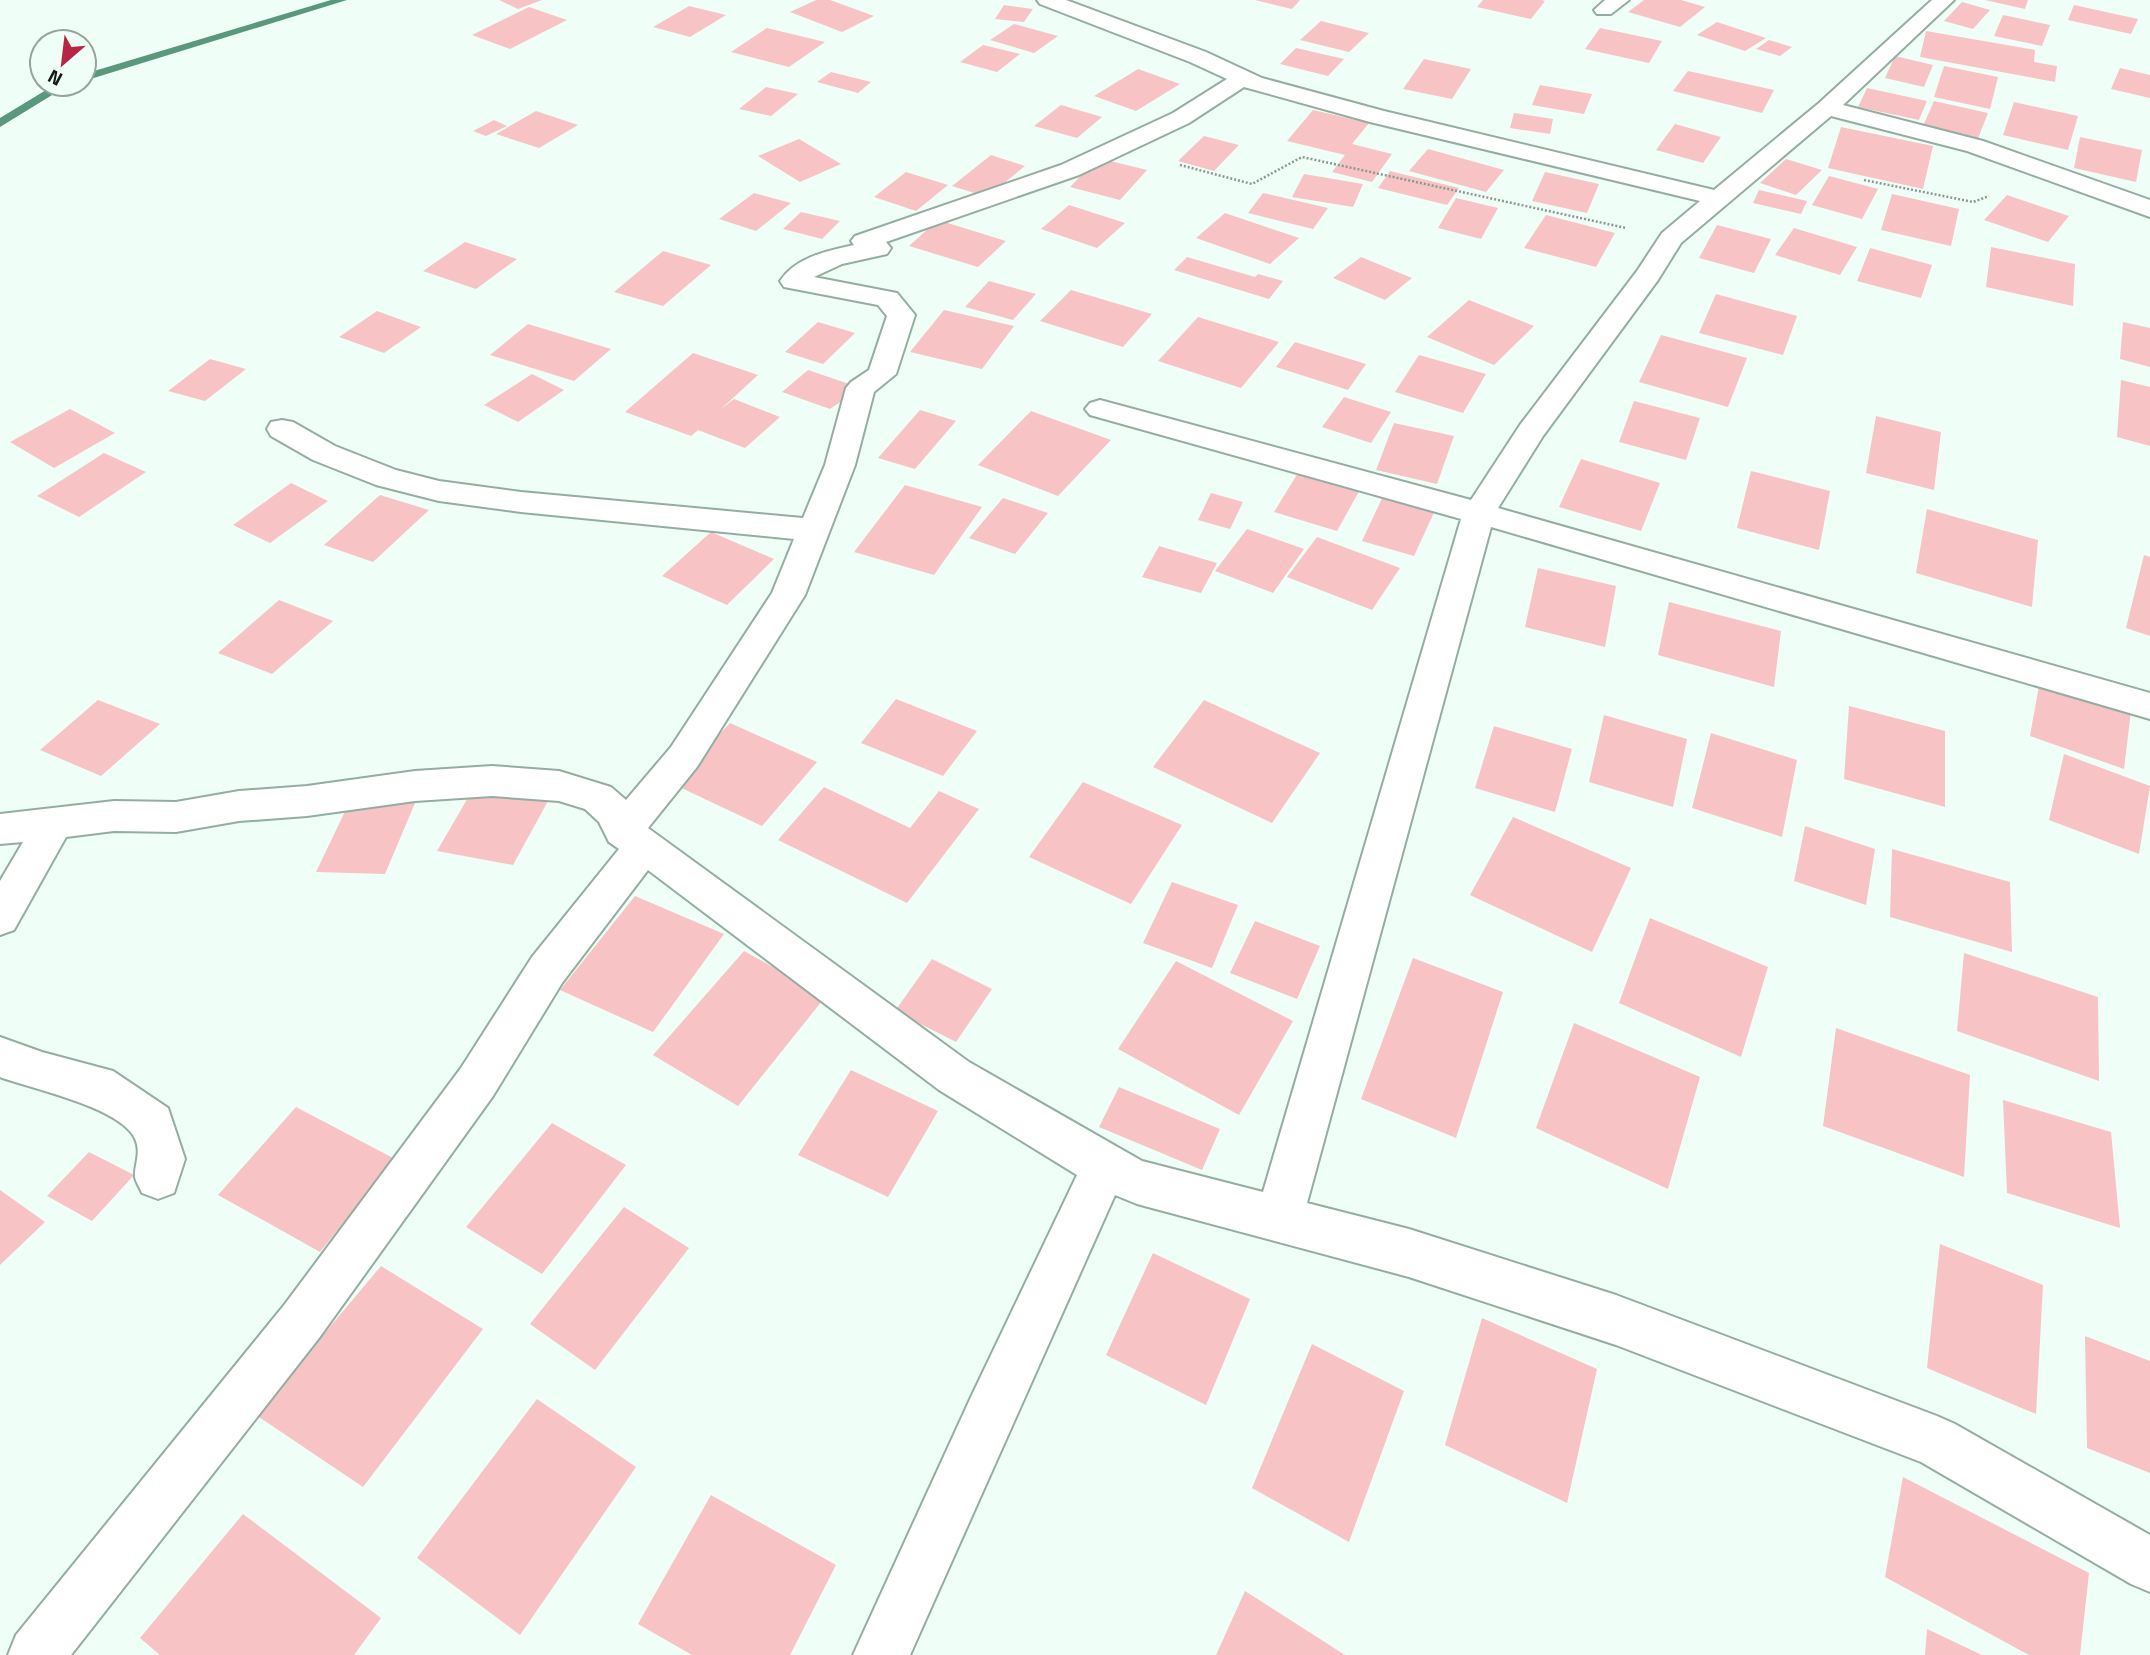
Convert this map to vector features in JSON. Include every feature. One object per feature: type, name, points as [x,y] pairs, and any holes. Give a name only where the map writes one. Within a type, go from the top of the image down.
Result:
[{"type":"street","points":[[1047,0],[1198,57],[1243,78],[1378,117],[1717,198]]},
{"type":"street","points":[[1279,1219],[1479,513],[1531,432],[1649,274],[1671,238],[1827,108],[1944,0]]},
{"type":"street","points":[[36,1655],[302,1321],[477,1082],[788,595],[840,465],[861,388],[882,374],[901,315],[887,299],[793,281],[799,273],[822,262],[878,248],[864,241],[1070,170],[1181,118],[1243,78]]},
{"type":"street","points":[[1827,108],[1975,146],[2150,209]]},
{"type":"street","points":[[1100,410],[1479,513],[2150,706]]},
{"type":"street","points":[[282,429],[336,458],[387,478],[439,491],[533,504],[813,530]]},
{"type":"street","points":[[0,829],[114,816],[176,817],[239,806],[307,801],[415,786],[492,781],[559,786],[598,798],[614,813],[634,839],[954,1076],[1105,1167],[1138,1182],[1409,1253],[1616,1320],[1937,1442],[2150,1565]]},
{"type":"street","points":[[0,918],[54,823]]},
{"type":"street","points":[[0,1057],[42,1072],[97,1084],[132,1107],[152,1123],[162,1159],[158,1177]]},
{"type":"street","points":[[881,1655],[1105,1167]]},
{"type":"path","points":[[1170,163],[1252,184],[1302,157],[1671,238]]},
{"type":"path","points":[[1864,180],[1973,202],[2050,173]]},
{"type":"building","points":[[499,0],[542,0],[518,9]]},
{"type":"building","points":[[816,0],[830,0],[874,16],[842,32],[790,12]]},
{"type":"building","points":[[1255,0],[1300,0],[1292,9]]},
{"type":"building","points":[[1483,0],[1545,1],[1531,19],[1477,7]]},
{"type":"building","points":[[1644,0],[1681,0],[1705,7],[1680,27],[1628,12]]},
{"type":"building","points":[[1985,0],[2028,0],[2025,9]]},
{"type":"building","points":[[1962,2],[1990,10],[1973,29],[1944,21]]},
{"type":"building","points":[[1004,5],[1033,9],[1024,22],[995,19]]},
{"type":"building","points":[[2074,5],[2138,19],[2131,34],[2068,20]]},
{"type":"building","points":[[689,6],[726,15],[690,37],[653,27]]},
{"type":"building","points":[[529,7],[567,20],[510,49],[472,35]]},
{"type":"building","points":[[2003,15],[2050,25],[2042,46],[1994,36]]},
{"type":"building","points":[[1321,21],[1369,33],[1349,52],[1300,40]]},
{"type":"building","points":[[1717,22],[1766,38],[1745,51],[1697,35]]},
{"type":"building","points":[[1014,24],[1058,36],[1034,53],[990,40]]},
{"type":"building","points":[[767,28],[825,42],[789,67],[731,52]]},
{"type":"building","points":[[1600,28],[1662,41],[1649,63],[1585,49]]},
{"type":"building","points":[[1926,31],[2035,50],[2034,62],[2057,66],[2055,82],[1920,57]]},
{"type":"building","points":[[1769,40],[1792,47],[1780,56],[1756,49]]},
{"type":"building","points":[[983,45],[1020,54],[997,72],[960,62]]},
{"type":"building","points":[[1296,48],[1344,59],[1328,76],[1280,64]]},
{"type":"building","points":[[1895,56],[1933,65],[1924,87],[1885,78]]},
{"type":"building","points":[[1424,59],[1471,69],[1452,99],[1403,89]]},
{"type":"building","points":[[1944,66],[1998,77],[1990,109],[1934,97]]},
{"type":"building","points":[[2120,68],[2150,75],[2150,98],[2111,89]]},
{"type":"building","points":[[1138,69],[1180,84],[1136,111],[1094,96]]},
{"type":"building","points":[[1688,71],[1774,90],[1762,113],[1673,91]]},
{"type":"building","points":[[831,72],[871,82],[858,93],[817,82]]},
{"type":"building","points":[[1540,85],[1592,94],[1584,114],[1532,105]]},
{"type":"building","points":[[766,87],[798,94],[771,116],[739,109]]},
{"type":"building","points":[[1867,88],[1927,101],[1919,120],[1858,107]]},
{"type":"building","points":[[1934,101],[1988,113],[1977,141],[1922,128]]},
{"type":"building","points":[[2014,102],[2078,116],[2068,150],[2003,135]]},
{"type":"building","points":[[1061,105],[1102,117],[1077,138],[1034,126]]},
{"type":"building","points":[[1313,110],[1369,123],[1352,144],[1392,154],[1372,182],[1332,172],[1345,155],[1287,141]]},
{"type":"building","points":[[536,111],[578,125],[539,148],[496,134]]},
{"type":"building","points":[[1514,113],[1553,119],[1550,134],[1510,128]]},
{"type":"building","points":[[494,120],[507,126],[486,136],[473,131]]},
{"type":"building","points":[[1675,124],[1721,137],[1703,163],[1656,150]]},
{"type":"building","points":[[1841,127],[1933,146],[1923,189],[1828,168]]},
{"type":"building","points":[[1204,136],[1239,145],[1214,171],[1178,161]]},
{"type":"building","points":[[2080,137],[2142,150],[2136,182],[2074,168]]},
{"type":"building","points":[[799,139],[841,164],[800,182],[758,156]]},
{"type":"building","points":[[1428,149],[1504,170],[1486,192],[1409,171]]},
{"type":"building","points":[[991,155],[1025,166],[987,197],[952,186]]},
{"type":"building","points":[[1098,158],[1147,170],[1120,200],[1070,187]]},
{"type":"building","points":[[1786,159],[1822,170],[1796,195],[1760,183]]},
{"type":"building","points":[[1390,171],[1459,188],[1447,205],[1378,188]]},
{"type":"building","points":[[906,172],[948,185],[916,211],[874,197]]},
{"type":"building","points":[[1545,172],[1599,184],[1587,213],[1532,201]]},
{"type":"building","points":[[1304,174],[1363,184],[1353,207],[1292,197]]},
{"type":"building","points":[[1829,176],[1878,189],[1862,219],[1812,205]]},
{"type":"building","points":[[1759,190],[1807,201],[1801,214],[1753,203]]},
{"type":"building","points":[[754,193],[791,203],[756,231],[719,219]]},
{"type":"building","points":[[1263,193],[1328,208],[1313,229],[1248,213]]},
{"type":"building","points":[[1892,194],[1959,209],[1951,246],[1881,230]]},
{"type":"building","points":[[2007,195],[2069,216],[2048,242],[1984,220]]},
{"type":"building","points":[[1456,198],[1498,208],[1481,239],[1438,228]]},
{"type":"building","points":[[1069,205],[1125,223],[1097,248],[1041,229]]},
{"type":"building","points":[[801,212],[840,221],[822,239],[783,229]]},
{"type":"building","points":[[1225,213],[1299,238],[1270,264],[1196,238]]},
{"type":"building","points":[[1546,215],[1615,233],[1596,267],[1524,248]]},
{"type":"building","points":[[938,220],[1006,241],[978,267],[909,246]]},
{"type":"building","points":[[1717,225],[1771,239],[1754,273],[1699,258]]},
{"type":"building","points":[[1794,228],[1857,247],[1840,275],[1775,255]]},
{"type":"building","points":[[465,242],[517,259],[476,289],[423,271]]},
{"type":"building","points":[[1991,247],[2075,264],[2073,306],[1986,287]]},
{"type":"building","points":[[1870,248],[1932,265],[1921,298],[1857,281]]},
{"type":"building","points":[[663,251],[711,265],[663,306],[614,292]]},
{"type":"building","points":[[1187,257],[1255,277],[1258,274],[1283,281],[1269,299],[1174,270]]},
{"type":"building","points":[[1361,257],[1412,278],[1385,300],[1333,278]]},
{"type":"building","points":[[989,281],[1036,294],[1013,320],[965,307]]},
{"type":"building","points":[[1071,290],[1152,314],[1123,347],[1040,321]]},
{"type":"building","points":[[1716,294],[1797,316],[1783,355],[1699,333]]},
{"type":"building","points":[[1469,300],[1534,326],[1494,365],[1427,337]]},
{"type":"building","points":[[944,310],[1014,326],[982,369],[910,352]]},
{"type":"building","points":[[377,311],[421,327],[384,353],[339,337]]},
{"type":"building","points":[[1198,317],[1279,342],[1241,388],[1158,361]]},
{"type":"building","points":[[818,322],[855,333],[823,364],[785,352]]},
{"type":"building","points":[[2123,322],[2150,328],[2150,367],[2120,359]]},
{"type":"building","points":[[528,324],[611,349],[574,381],[490,355]]},
{"type":"building","points":[[1661,335],[1747,358],[1728,407],[1639,382]]},
{"type":"building","points":[[1295,342],[1366,364],[1348,390],[1276,367]]},
{"type":"building","points":[[693,353],[758,375],[720,410],[734,399],[780,417],[745,448],[698,430],[691,436],[625,412]]},
{"type":"building","points":[[1419,355],[1486,374],[1463,413],[1395,392]]},
{"type":"building","points":[[210,359],[246,369],[205,401],[168,391]]},
{"type":"building","points":[[808,370],[861,388],[830,409],[782,392]]},
{"type":"building","points":[[532,374],[564,390],[518,422],[484,405]]},
{"type":"building","points":[[2121,380],[2150,387],[2150,446],[2117,437]]},
{"type":"building","points":[[1344,397],[1391,412],[1371,443],[1322,427]]},
{"type":"building","points":[[1634,401],[1700,418],[1686,460],[1619,442]]},
{"type":"building","points":[[70,409],[115,433],[54,468],[10,442]]},
{"type":"building","points":[[920,410],[956,421],[915,469],[878,458]]},
{"type":"building","points":[[1031,411],[1111,440],[1058,496],[978,465]]},
{"type":"building","points":[[1876,416],[1941,432],[1934,490],[1866,473]]},
{"type":"building","points":[[1394,423],[1454,436],[1437,484],[1376,470]]},
{"type":"building","points":[[104,453],[146,472],[79,517],[37,496]]},
{"type":"building","points":[[1581,459],[1660,483],[1641,531],[1559,507]]},
{"type":"building","points":[[1301,468],[1362,486],[1337,531],[1274,512]]},
{"type":"building","points":[[1751,471],[1830,491],[1819,550],[1737,528]]},
{"type":"building","points":[[291,483],[328,501],[270,543],[233,525]]},
{"type":"building","points":[[905,485],[982,507],[934,575],[854,552]]},
{"type":"building","points":[[1385,492],[1437,506],[1414,556],[1362,541]]},
{"type":"building","points":[[1211,493],[1243,502],[1230,529],[1198,520]]},
{"type":"building","points":[[380,495],[429,510],[373,562],[324,545]]},
{"type":"building","points":[[1003,498],[1048,513],[1015,554],[969,538]]},
{"type":"building","points":[[1927,509],[2038,540],[2032,607],[1916,573]]},
{"type":"building","points":[[1247,529],[1304,549],[1273,593],[1215,571]]},
{"type":"building","points":[[711,532],[774,559],[727,605],[662,576]]},
{"type":"building","points":[[1317,537],[1400,568],[1372,610],[1287,577]]},
{"type":"building","points":[[1159,546],[1217,563],[1201,593],[1142,577]]},
{"type":"building","points":[[2144,555],[2150,557],[2150,636],[2126,628]]},
{"type":"building","points":[[1538,568],[1616,586],[1605,647],[1525,627]]},
{"type":"building","points":[[279,600],[333,621],[272,674],[218,653]]},
{"type":"building","points":[[1669,602],[1781,631],[1774,687],[1658,655]]},
{"type":"building","points":[[2040,680],[2131,711],[2124,769],[2030,736]]},
{"type":"building","points":[[896,699],[977,731],[943,776],[861,743]]},
{"type":"building","points":[[98,700],[160,724],[101,776],[40,750]]},
{"type":"building","points":[[1204,700],[1320,753],[1272,823],[1153,767]]},
{"type":"building","points":[[1849,706],[1945,731],[1945,807],[1844,779]]},
{"type":"building","points":[[1604,715],[1687,739],[1673,807],[1589,782]]},
{"type":"building","points":[[730,723],[817,762],[762,826],[673,784]]},
{"type":"building","points":[[1494,726],[1572,749],[1555,812],[1475,788]]},
{"type":"building","points":[[1711,733],[1797,760],[1782,837],[1692,808]]},
{"type":"building","points":[[2064,754],[2150,786],[2139,854],[2049,820]]},
{"type":"building","points":[[1083,782],[1182,825],[1131,904],[1029,857]]},
{"type":"building","points":[[824,787],[910,828],[939,791],[979,809],[907,903],[778,840]]},
{"type":"building","points":[[473,789],[548,801],[513,865],[437,851]]},
{"type":"building","points":[[350,801],[415,803],[385,874],[316,872]]},
{"type":"building","points":[[1513,817],[1631,868],[1592,952],[1470,895]]},
{"type":"building","points":[[1805,826],[1875,849],[1866,905],[1794,881]]},
{"type":"building","points":[[1892,849],[2010,882],[2012,952],[1890,917]]},
{"type":"building","points":[[1172,882],[1238,905],[1212,968],[1143,943]]},
{"type":"building","points":[[635,896],[724,934],[653,1032],[560,990]]},
{"type":"building","points":[[1650,918],[1768,967],[1741,1057],[1619,1003]]},
{"type":"building","points":[[1255,921],[1320,946],[1297,999],[1230,973]]},
{"type":"building","points":[[744,951],[826,996],[738,1106],[653,1055]]},
{"type":"building","points":[[1964,953],[2098,997],[2099,1081],[1957,1031]]},
{"type":"building","points":[[1413,958],[1503,992],[1456,1138],[1361,1099]]},
{"type":"building","points":[[932,959],[992,989],[956,1042],[895,1011]]},
{"type":"building","points":[[1176,961],[1293,1021],[1239,1115],[1118,1049]]},
{"type":"building","points":[[1574,1023],[1700,1077],[1668,1189],[1536,1128]]},
{"type":"building","points":[[1836,1028],[1970,1075],[1964,1177],[1823,1126]]},
{"type":"building","points":[[851,1070],[938,1111],[888,1197],[798,1155]]},
{"type":"building","points":[[1119,1087],[1220,1129],[1202,1170],[1099,1127]]},
{"type":"building","points":[[2003,1100],[2111,1132],[2120,1228],[2007,1193]]},
{"type":"building","points":[[296,1107],[395,1159],[320,1252],[218,1195]]},
{"type":"building","points":[[552,1123],[626,1165],[542,1274],[466,1227]]},
{"type":"building","points":[[89,1152],[134,1175],[92,1221],[47,1196]]},
{"type":"building","points":[[0,1190],[45,1222],[0,1265]]},
{"type":"building","points":[[624,1207],[689,1248],[595,1370],[530,1324]]},
{"type":"building","points":[[1940,1244],[2043,1285],[2036,1414],[1927,1368]]},
{"type":"building","points":[[1153,1253],[1250,1299],[1206,1405],[1106,1355]]},
{"type":"building","points":[[381,1266],[483,1329],[363,1487],[256,1415]]},
{"type":"building","points":[[1482,1318],[1597,1369],[1567,1503],[1445,1445]]},
{"type":"building","points":[[2085,1336],[2150,1361],[2150,1473],[2087,1448]]},
{"type":"building","points":[[1312,1344],[1404,1391],[1349,1542],[1252,1488]]},
{"type":"building","points":[[537,1399],[636,1467],[520,1635],[417,1558]]},
{"type":"building","points":[[1903,1477],[2089,1573],[2080,1655],[2029,1655],[1885,1577]]},
{"type":"building","points":[[711,1495],[836,1565],[790,1655],[692,1655],[638,1624]]},
{"type":"building","points":[[243,1514],[381,1618],[354,1655],[160,1655],[140,1638]]},
{"type":"building","points":[[1245,1591],[1345,1655],[1216,1655]]},
{"type":"building","points":[[1927,1629],[1982,1655],[1925,1655]]},
{"type":"waterway","points":[[98,74],[342,0]]},
{"type":"waterway","points":[[0,123],[41,98]]}]
